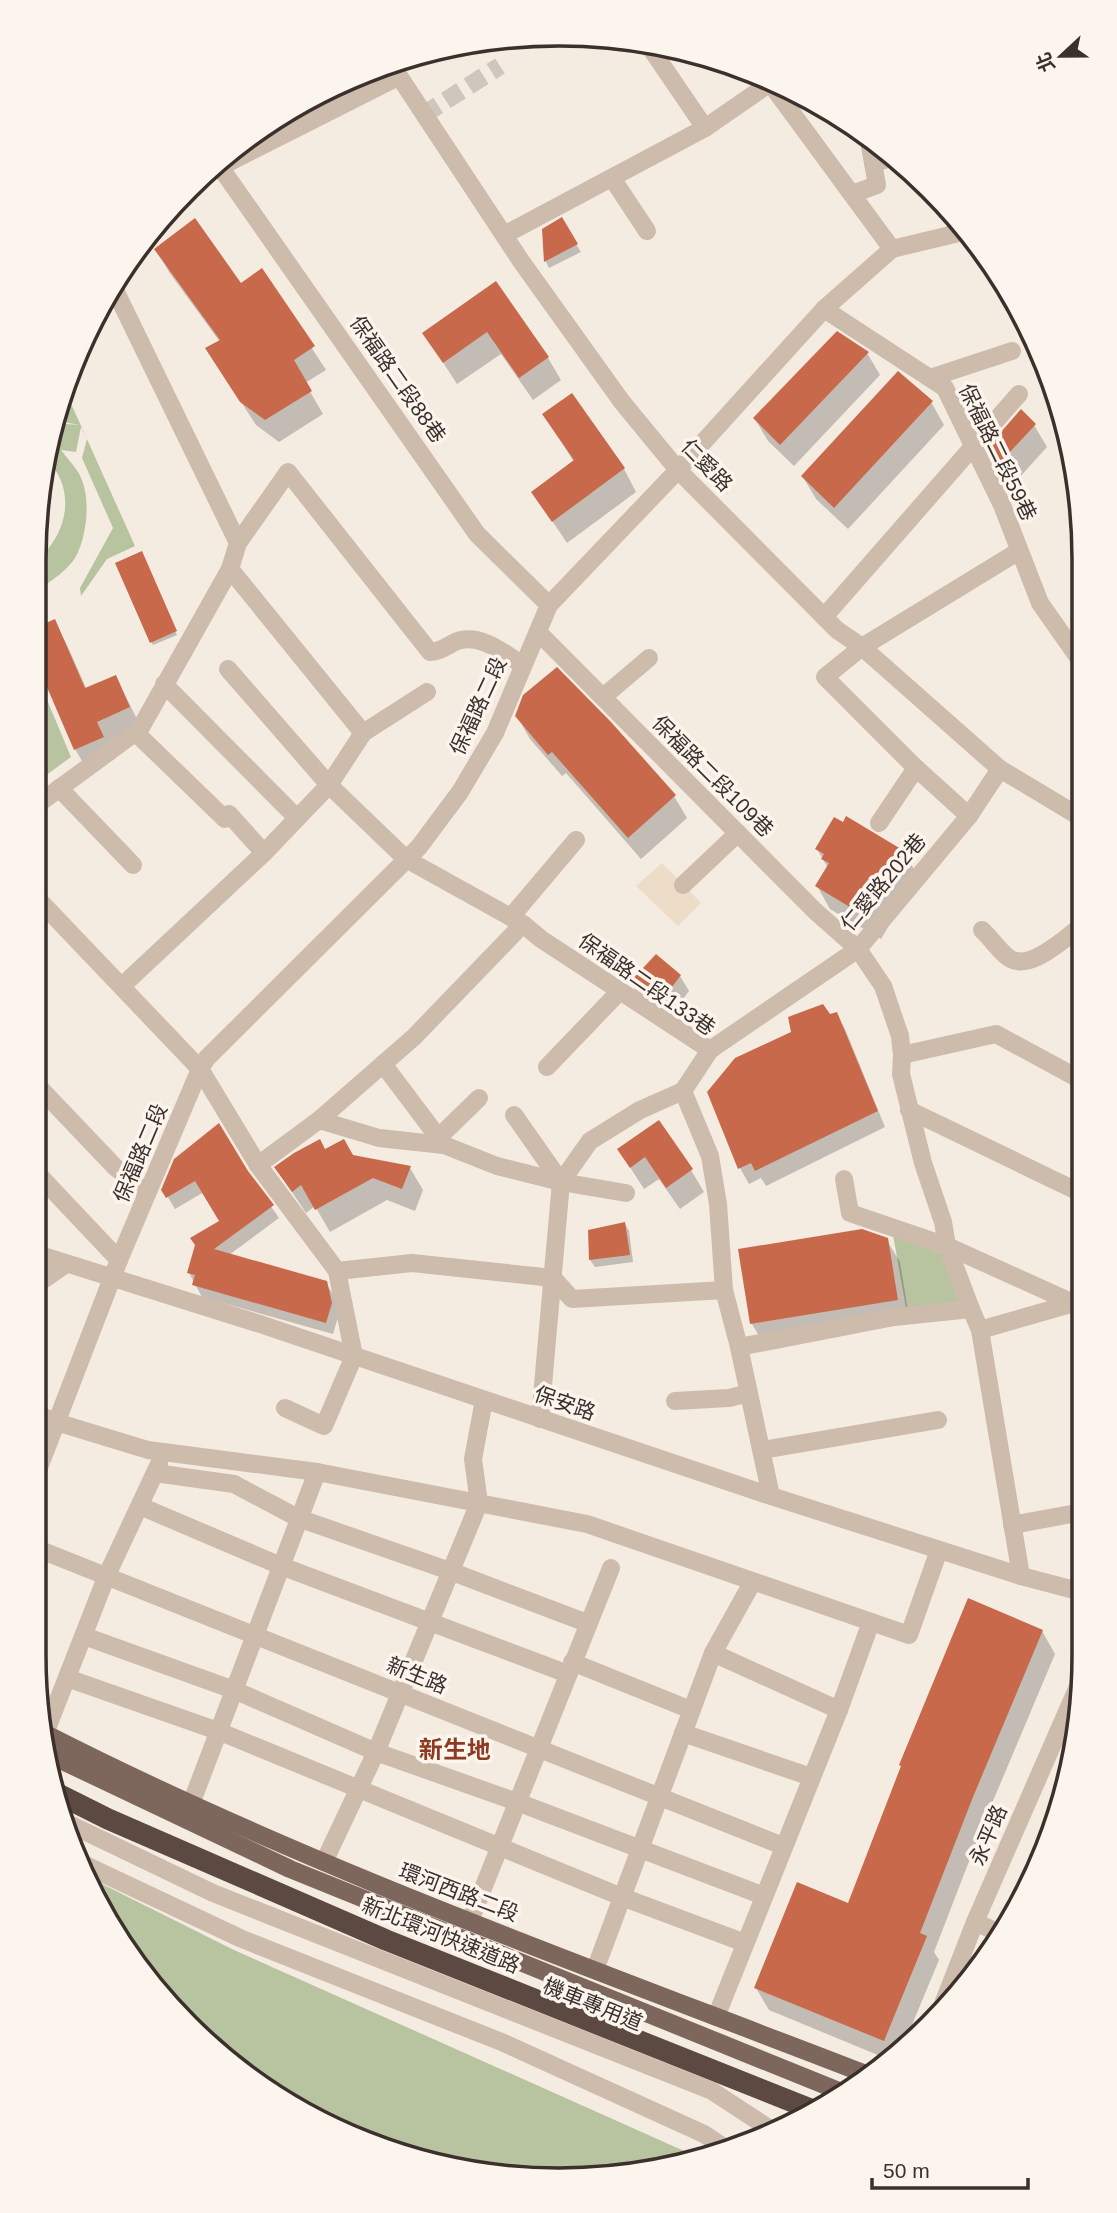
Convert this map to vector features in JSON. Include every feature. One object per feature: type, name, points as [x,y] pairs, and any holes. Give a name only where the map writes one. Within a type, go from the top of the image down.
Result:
[{"type":"highway","name":"新北環河快速道路","points":[[67,1798],[108,1819],[386,1940],[802,2106]]},
{"type":"main road","name":"環河西路二段","points":[[52,1736],[139,1781],[324,1862],[470,1922],[857,2072]]},
{"type":"main road","name":"環河西路二段","points":[[56,1758],[290,1869],[832,2088]]},
{"type":"street","points":[[655,54],[705,128]]},
{"type":"street","name":"仁愛路","points":[[396,72],[504,236],[622,402],[678,470],[837,630],[862,647],[1000,769],[1072,812]]},
{"type":"street","points":[[261,141],[370,82]]},
{"type":"street","points":[[504,236],[705,128],[762,88]]},
{"type":"street","points":[[781,96],[892,249]]},
{"type":"street","points":[[852,194],[877,185],[871,152]]},
{"type":"street","points":[[873,163],[882,161]]},
{"type":"street","name":"保福路二段88巷","points":[[223,171],[477,534],[549,605]]},
{"type":"street","points":[[612,178],[647,231]]},
{"type":"street","name":"保福路二段","points":[[46,1449],[113,1279],[118,1260],[207,1058],[419,847],[460,792],[495,733],[549,605],[678,470],[824,309],[892,249],[955,234]]},
{"type":"street","points":[[118,296],[238,543]]},
{"type":"street","name":"保福路二段59巷","points":[[824,309],[945,388],[1002,505],[1040,603],[1072,649]]},
{"type":"street","points":[[930,378],[1012,351]]},
{"type":"street","points":[[824,617],[1019,394]]},
{"type":"street","points":[[46,798],[136,733],[230,569],[238,543],[288,472],[429,652],[441,651],[458,640],[474,639],[523,664]]},
{"type":"street","points":[[969,816],[916,768],[825,677],[862,647],[1019,551]]},
{"type":"street","points":[[230,569],[363,733]]},
{"type":"street","name":"保福路二段109巷","points":[[538,632],[815,911],[858,949],[883,986],[900,1036],[901,1074],[929,1185],[943,1222],[947,1245],[980,1330],[1021,1576]]},
{"type":"street","points":[[603,697],[649,658]]},
{"type":"street","name":"保福路二段133巷","points":[[228,669],[329,785],[406,859],[517,920],[541,939],[710,1050],[684,1091]]},
{"type":"street","points":[[164,684],[297,818]]},
{"type":"street","points":[[122,986],[264,853],[329,785],[363,733],[427,692]]},
{"type":"street","points":[[136,733],[225,819],[229,814],[264,853]]},
{"type":"street","points":[[879,822],[916,768]]},
{"type":"street","name":"仁愛路202巷","points":[[710,1050],[858,949],[969,816],[1000,769]]},
{"type":"street","points":[[59,788],[134,864]]},
{"type":"street","points":[[683,885],[738,833]]},
{"type":"street","points":[[258,1166],[318,1120],[414,1037],[517,920],[576,841]]},
{"type":"street","points":[[46,907],[200,1069],[258,1166],[337,1271],[354,1356],[324,1426],[285,1408]]},
{"type":"street","points":[[982,930],[1009,958],[1021,963],[1031,960],[1072,932]]},
{"type":"street","points":[[547,1067],[620,991]]},
{"type":"street","points":[[902,1055],[996,1034],[1072,1074]]},
{"type":"street","points":[[383,1064],[441,1142]]},
{"type":"street","points":[[540,1419],[561,1182],[590,1141],[640,1110],[684,1091],[710,1156],[718,1204],[724,1290],[763,1450],[771,1496]]},
{"type":"street","points":[[46,1095],[115,1167],[147,1194]]},
{"type":"street","points":[[441,1142],[479,1098]]},
{"type":"street","points":[[909,1110],[1072,1189]]},
{"type":"street","points":[[514,1115],[561,1182]]},
{"type":"street","points":[[318,1120],[379,1138],[441,1142],[497,1166],[561,1182],[626,1193]]},
{"type":"street","points":[[844,1179],[850,1213],[947,1245],[1072,1302]]},
{"type":"street","points":[[46,1183],[118,1260]]},
{"type":"street","name":"保安路","points":[[46,1257],[260,1324],[771,1496],[1021,1576],[1072,1589]]},
{"type":"street","points":[[337,1271],[412,1263],[553,1278],[572,1299],[724,1290]]},
{"type":"street","points":[[46,1278],[66,1264]]},
{"type":"street","points":[[980,1330],[1072,1307]]},
{"type":"street","points":[[739,1346],[894,1317],[971,1309]]},
{"type":"street","points":[[675,1401],[729,1398],[749,1393]]},
{"type":"street","points":[[324,1862],[376,1752],[479,1503],[473,1459],[484,1400]]},
{"type":"street","points":[[46,1418],[148,1450],[317,1472],[587,1524],[909,1635],[939,1550]]},
{"type":"street","points":[[763,1450],[938,1420]]},
{"type":"street","points":[[50,1722],[107,1575],[164,1453]]},
{"type":"street","points":[[191,1804],[317,1472]]},
{"type":"street","points":[[155,1473],[234,1484],[298,1518],[587,1623]]},
{"type":"street","points":[[140,1506],[281,1566],[429,1622],[691,1710]]},
{"type":"street","points":[[1012,1525],[1072,1514]]},
{"type":"street","name":"新生路","points":[[46,1552],[255,1633],[783,1846]]},
{"type":"street","points":[[470,1922],[611,1568]]},
{"type":"street","points":[[595,1970],[713,1653],[752,1583]]},
{"type":"street","points":[[716,2017],[839,1710],[871,1622]]},
{"type":"street","points":[[84,1636],[234,1690],[376,1752],[517,1802],[764,1896]]},
{"type":"street","points":[[713,1653],[839,1710]]},
{"type":"street","points":[[67,1678],[218,1731],[622,1897],[745,1943]]},
{"type":"street","name":"永平路","points":[[950,1985],[975,1922],[1066,1725]]},
{"type":"street","points":[[683,1733],[811,1777]]},
{"type":"street","name":"機車專用道","points":[[68,1805],[217,1876],[794,2110]]},
{"type":"street","points":[[76,1827],[213,1893],[712,2091],[763,2124]]},
{"type":"street","points":[[93,1869],[242,1939],[504,2043],[704,2134],[716,2142]]},
{"type":"street","points":[[975,1922],[992,1929]]},
{"type":"green space","points":[[70,402],[86,437],[81,427],[76,452],[61,450],[82,481],[86,500],[86,522],[75,558],[46,584],[46,552],[55,539],[65,512],[62,483],[54,468],[55,458],[64,424],[80,425],[64,422]]},
{"type":"green space","points":[[87,439],[135,546],[107,559],[81,596],[80,588],[113,528],[82,458]]},
{"type":"green space","points":[[46,698],[71,757],[46,775]]},
{"type":"green space","points":[[893,1235],[955,1259],[963,1304],[906,1308]]},
{"type":"green space","points":[[99,1882],[234,1950],[685,2151],[659,2158],[592,2166],[558,2168],[492,2163],[426,2150],[332,2115],[273,2081],[220,2040],[196,2017],[173,1993],[132,1940]]},
{"type":"shaded area","points":[[662,863],[701,903],[678,926],[636,886]]},
{"type":"building","points":[[562,217],[578,244],[544,262],[542,229]]},
{"type":"building","points":[[195,218],[241,283],[262,268],[315,346],[294,360],[312,391],[265,420],[240,402],[205,348],[220,340],[154,249]]},
{"type":"building","points":[[496,281],[549,357],[519,378],[487,332],[443,363],[422,333]]},
{"type":"building","points":[[837,331],[869,352],[780,445],[753,418]]},
{"type":"building","points":[[898,371],[933,401],[834,508],[801,476]]},
{"type":"building","points":[[572,393],[625,468],[552,522],[531,492],[574,460],[542,414]]},
{"type":"building","points":[[1021,409],[1036,424],[996,467],[987,448]]},
{"type":"building","points":[[142,551],[177,631],[150,643],[115,563]]},
{"type":"building","points":[[55,619],[85,688],[116,675],[130,707],[97,722],[104,737],[74,750],[46,685],[46,623]]},
{"type":"building","points":[[557,667],[676,795],[628,838],[552,752],[548,755],[515,716],[523,695]]},
{"type":"building","points":[[846,816],[906,852],[868,918],[815,886],[829,863],[821,859],[824,854],[815,849],[834,817],[843,822]]},
{"type":"building","points":[[656,954],[681,975],[660,1003],[629,983]]},
{"type":"building","points":[[823,1004],[830,1014],[837,1012],[878,1111],[755,1171],[751,1163],[738,1169],[707,1092],[735,1058],[791,1032],[788,1017]]},
{"type":"building","points":[[659,1120],[693,1169],[666,1188],[645,1157],[630,1168],[617,1149]]},
{"type":"building","points":[[219,1123],[248,1171],[274,1205],[214,1249],[327,1281],[332,1303],[326,1323],[192,1285],[195,1275],[187,1273],[195,1245],[190,1238],[219,1221],[195,1181],[166,1198],[161,1190],[174,1159]]},
{"type":"building","points":[[320,1139],[325,1149],[344,1139],[353,1155],[411,1166],[402,1189],[373,1178],[315,1210],[301,1185],[292,1192],[274,1167]]},
{"type":"building","points":[[625,1222],[630,1255],[589,1260],[588,1230]]},
{"type":"building","points":[[862,1229],[888,1238],[898,1300],[750,1324],[738,1249]]},
{"type":"building","points":[[968,1598],[1043,1630],[920,1933],[927,1936],[884,2041],[754,1988],[797,1882],[848,1903],[901,1766],[899,1765]]},
{"type":"tunnel","points":[[423,115],[500,66]]},
{"type":"district","name":"新生地","points":[[455,1749]]}]
